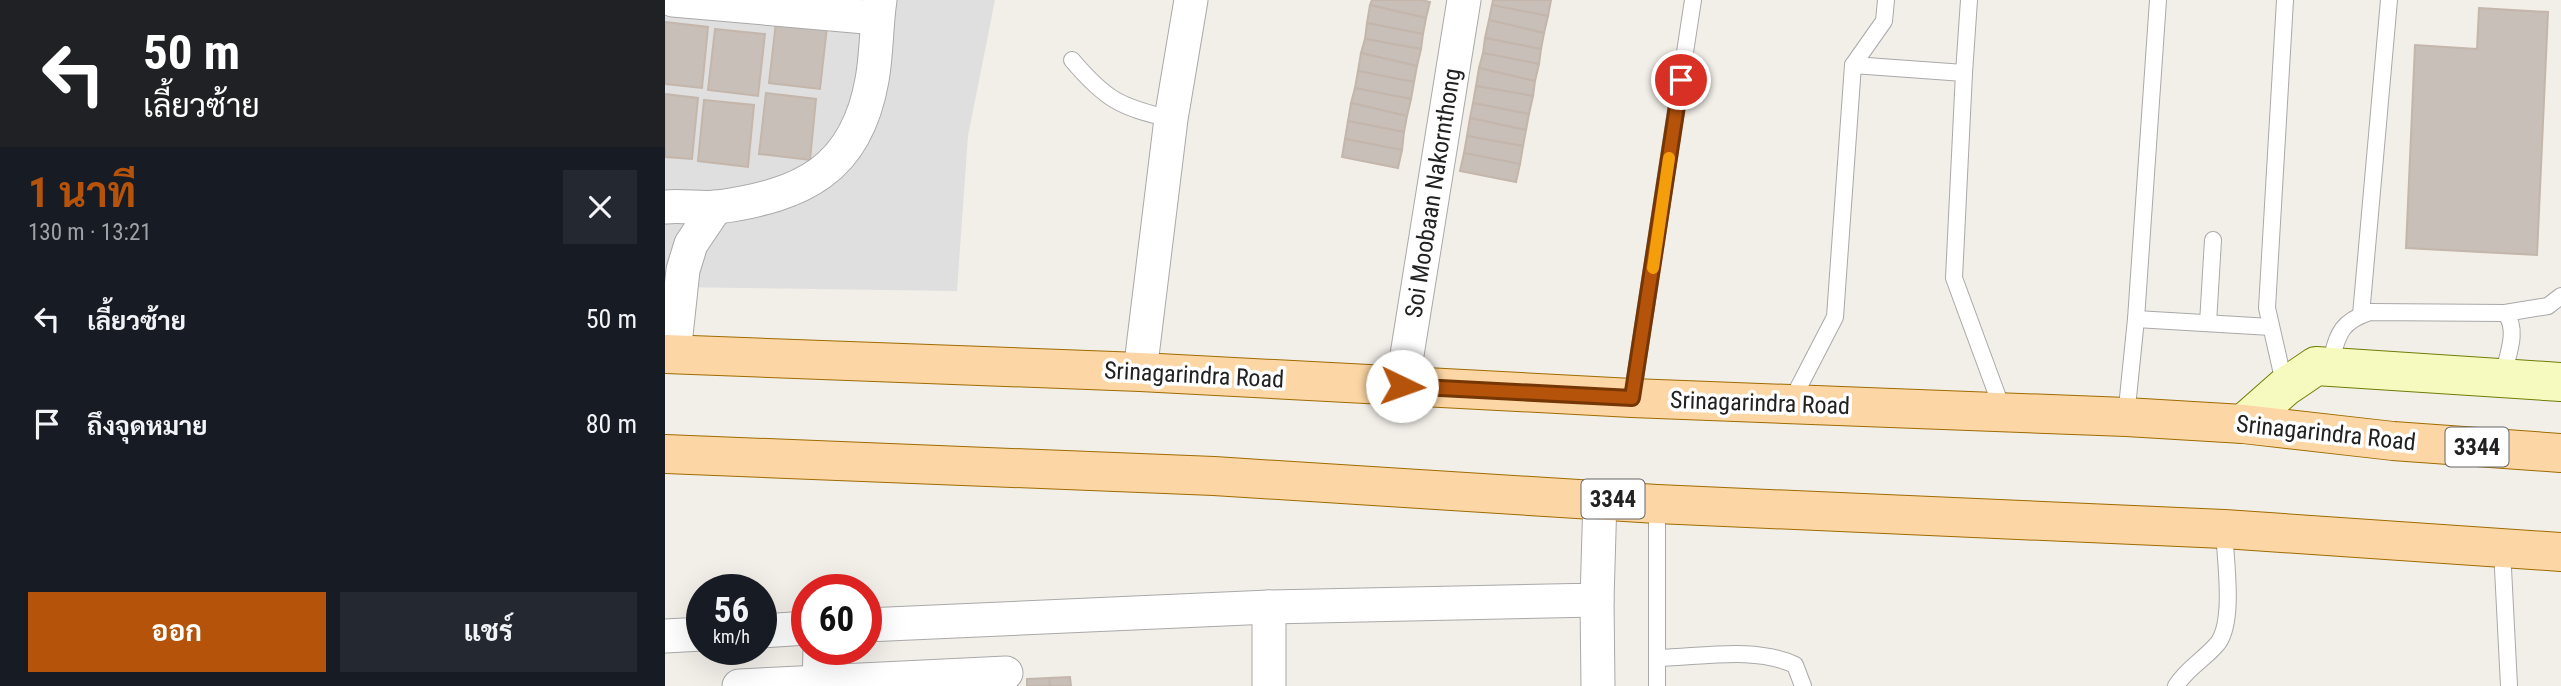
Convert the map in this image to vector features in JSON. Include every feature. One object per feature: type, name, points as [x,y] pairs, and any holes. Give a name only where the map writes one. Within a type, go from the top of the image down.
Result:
[{"type":"main road","name":"Srinagarindra Road","points":[[670,354],[1140,372],[1632,398],[2243,424],[2393,441],[2561,453]]},
{"type":"main road","name":"3344","points":[[665,454],[1201,476],[1601,498],[1657,504],[2224,529],[2501,545],[2561,552]]},
{"type":"street","points":[[665,207],[716,207],[804,185],[830,166],[855,137],[872,80],[879,9],[673,0]]},
{"type":"street","points":[[1140,372],[1171,119],[1191,0]]},
{"type":"street","name":"Soi Moobaan Nakornthong","points":[[1402,386],[1464,0]]},
{"type":"street","points":[[670,354],[683,270],[691,244],[716,207]]},
{"type":"street","points":[[2243,424],[2285,387],[2316,366],[2561,382]]},
{"type":"street","points":[[1598,686],[1597,600],[1601,498]]},
{"type":"street","points":[[882,624],[1269,607],[1597,600]]},
{"type":"street","points":[[1269,607],[1269,686]]},
{"type":"street","points":[[739,686],[819,672],[1006,679],[1008,619]]},
{"type":"street","points":[[665,636],[686,635]]},
{"type":"lane","points":[[1632,398],[1693,0]]},
{"type":"lane","points":[[1790,404],[1835,317],[1853,65],[1884,22],[1887,0]]},
{"type":"lane","points":[[1969,0],[1954,278],[2004,414]]},
{"type":"lane","points":[[2126,418],[2136,319],[2158,0]]},
{"type":"lane","points":[[2285,0],[2267,308],[2285,387]]},
{"type":"lane","points":[[2361,315],[2389,0]]},
{"type":"lane","points":[[1072,60],[1110,98],[1129,109],[1171,119]]},
{"type":"lane","points":[[1853,65],[1964,73]]},
{"type":"lane","points":[[2208,323],[2213,240]]},
{"type":"lane","points":[[2329,367],[2340,329],[2352,318],[2369,312],[2505,313],[2548,306],[2561,296]]},
{"type":"lane","points":[[2501,379],[2513,330],[2512,321],[2505,313]]},
{"type":"lane","points":[[2136,319],[2271,327]]},
{"type":"lane","points":[[1657,504],[1657,686]]},
{"type":"lane","points":[[2176,686],[2184,673],[2219,642],[2225,626],[2224,529]]},
{"type":"lane","points":[[2501,545],[2509,686]]},
{"type":"lane","points":[[1659,658],[1754,655],[1780,658],[1795,665],[1803,686]]},
{"type":"shaded area","points":[[665,0],[995,0],[968,136],[957,291],[665,287]]},
{"type":"building","points":[[1372,0],[1430,2],[1426,18],[1370,5]]},
{"type":"building","points":[[1493,0],[1551,0],[1548,16],[1492,5]]},
{"type":"building","points":[[1370,5],[1426,18],[1423,34],[1367,23]]},
{"type":"building","points":[[1492,5],[1548,16],[1544,33],[1489,20]]},
{"type":"building","points":[[2479,8],[2548,12],[2537,255],[2406,248],[2415,45],[2477,49]]},
{"type":"building","points":[[1489,20],[1544,33],[1541,49],[1485,38]]},
{"type":"building","points":[[665,22],[708,27],[702,88],[665,84]]},
{"type":"building","points":[[776,22],[827,27],[820,89],[769,83]]},
{"type":"building","points":[[1367,23],[1423,34],[1421,49],[1365,39]]},
{"type":"building","points":[[715,29],[765,34],[758,96],[708,90]]},
{"type":"building","points":[[1485,38],[1541,49],[1539,64],[1483,53]]},
{"type":"building","points":[[1365,39],[1421,49],[1417,66],[1361,53]]},
{"type":"building","points":[[1361,53],[1417,66],[1414,82],[1358,71]]},
{"type":"building","points":[[1483,53],[1539,64],[1535,81],[1479,68]]},
{"type":"building","points":[[1479,68],[1535,81],[1533,96],[1476,86]]},
{"type":"building","points":[[1358,71],[1414,82],[1411,99],[1355,88]]},
{"type":"building","points":[[1476,86],[1533,96],[1529,114],[1473,103]]},
{"type":"building","points":[[1355,88],[1411,99],[1407,116],[1351,103]]},
{"type":"building","points":[[766,93],[816,99],[810,160],[759,154]]},
{"type":"building","points":[[665,94],[698,98],[692,159],[665,157]]},
{"type":"building","points":[[704,100],[754,105],[748,167],[698,161]]},
{"type":"building","points":[[1351,103],[1407,116],[1404,132],[1348,121]]},
{"type":"building","points":[[1473,103],[1529,114],[1526,130],[1470,118]]},
{"type":"building","points":[[1470,118],[1526,130],[1523,146],[1467,136]]},
{"type":"building","points":[[1348,121],[1404,132],[1402,150],[1345,139]]},
{"type":"building","points":[[1467,136],[1523,146],[1520,164],[1464,153]]},
{"type":"building","points":[[1345,139],[1402,150],[1398,168],[1342,157]]},
{"type":"building","points":[[1464,153],[1520,164],[1516,182],[1460,171]]},
{"type":"building","points":[[1070,677],[1071,686],[1050,686],[1049,678]]},
{"type":"building","points":[[1049,678],[1050,686],[1027,686],[1027,679]]},
{"type":"slow traffic","points":[[1653,268],[1669,158]]},
{"type":"route","points":[[1402,386],[1632,398],[1681,80]]}]
